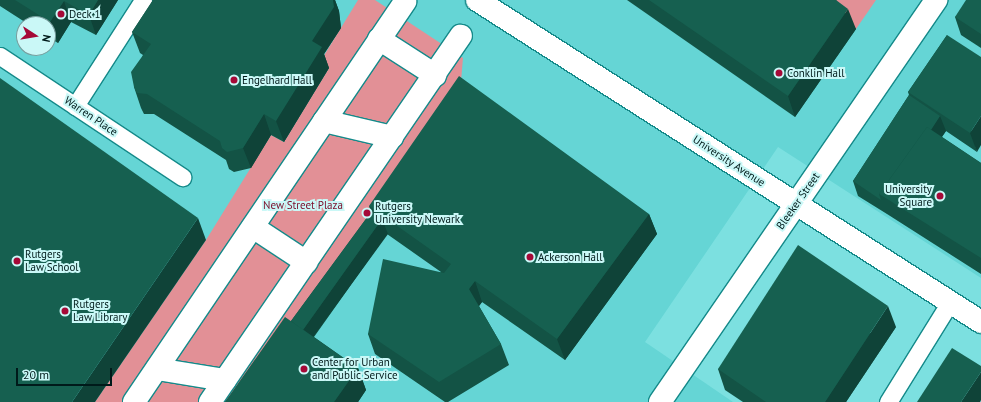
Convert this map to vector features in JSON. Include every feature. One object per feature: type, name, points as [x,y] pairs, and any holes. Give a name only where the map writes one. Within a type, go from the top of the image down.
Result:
[{"type":"street","name":"University Avenue","points":[[477,0],[981,322]]},
{"type":"street","name":"Bleeker Street","points":[[660,402],[936,0]]},
{"type":"street","points":[[134,402],[405,1]]},
{"type":"street","points":[[210,402],[461,36]]},
{"type":"street","points":[[379,40],[435,74]]},
{"type":"street","points":[[324,121],[392,137]]},
{"type":"street","points":[[253,226],[306,262]]},
{"type":"street","points":[[157,369],[225,380]]},
{"type":"lane","points":[[75,106],[144,0]]},
{"type":"lane","name":"Warren Place","points":[[0,56],[182,177]]},
{"type":"lane","points":[[888,402],[950,302]]},
{"type":"shaded area","name":"Rutgers University Newark","points":[[0,0],[981,0],[981,278],[778,147],[645,342],[733,402],[0,402]]},
{"type":"green space","name":"New Street Plaza","points":[[358,0],[375,0],[463,58],[460,93],[242,402],[95,402],[206,240],[271,135],[284,142],[329,68],[320,62]]},
{"type":"green space","points":[[814,0],[876,0],[856,29]]},
{"type":"building","points":[[15,0],[98,0],[89,15],[64,1],[54,16],[40,16]]},
{"type":"building","name":"Engelhard Hall","points":[[153,0],[333,0],[334,7],[312,41],[322,47],[276,121],[264,114],[243,148],[227,152],[222,148],[220,141],[147,94],[137,93],[134,87],[131,72],[151,44],[132,32]]},
{"type":"building","name":"Conklin Hall","points":[[649,0],[836,0],[848,9],[788,96]]},
{"type":"building","points":[[966,0],[981,0],[981,34],[955,17]]},
{"type":"building","points":[[947,35],[981,57],[981,116],[970,133],[908,92]]},
{"type":"building","name":"Ackerson Hall","points":[[459,76],[649,214],[557,339],[475,281],[469,289],[501,344],[439,382],[368,334],[383,259],[444,273],[451,264],[369,206]]},
{"type":"building","points":[[0,78],[198,218],[72,402],[0,402]]},
{"type":"building","points":[[909,95],[940,116],[931,130],[927,127],[879,194],[881,200],[853,181]]},
{"type":"building","name":"University Square","points":[[927,127],[981,163],[981,258],[879,194]]},
{"type":"building","points":[[371,212],[382,219],[303,330],[291,321]]},
{"type":"building","points":[[798,245],[888,306],[825,402],[766,402],[718,369]]},
{"type":"building","points":[[285,317],[358,368],[334,402],[225,402]]},
{"type":"building","points":[[952,348],[981,366],[981,372],[961,402],[917,402]]},
{"type":"place","name":"Deck 1","points":[[61,14]]},
{"type":"place","name":"Conklin Hall","points":[[779,73]]},
{"type":"place","name":"Engelhard Hall","points":[[234,80]]},
{"type":"place","name":"University Square","points":[[940,196]]},
{"type":"place","name":"Rutgers University Newark","points":[[367,213]]},
{"type":"place","name":"Ackerson Hall","points":[[530,257]]},
{"type":"place","name":"Rutgers Law School","points":[[17,261]]},
{"type":"place","name":"Rutgers Law Library","points":[[65,311]]},
{"type":"place","name":"Center for Urban and Public Service","points":[[304,369]]}]
